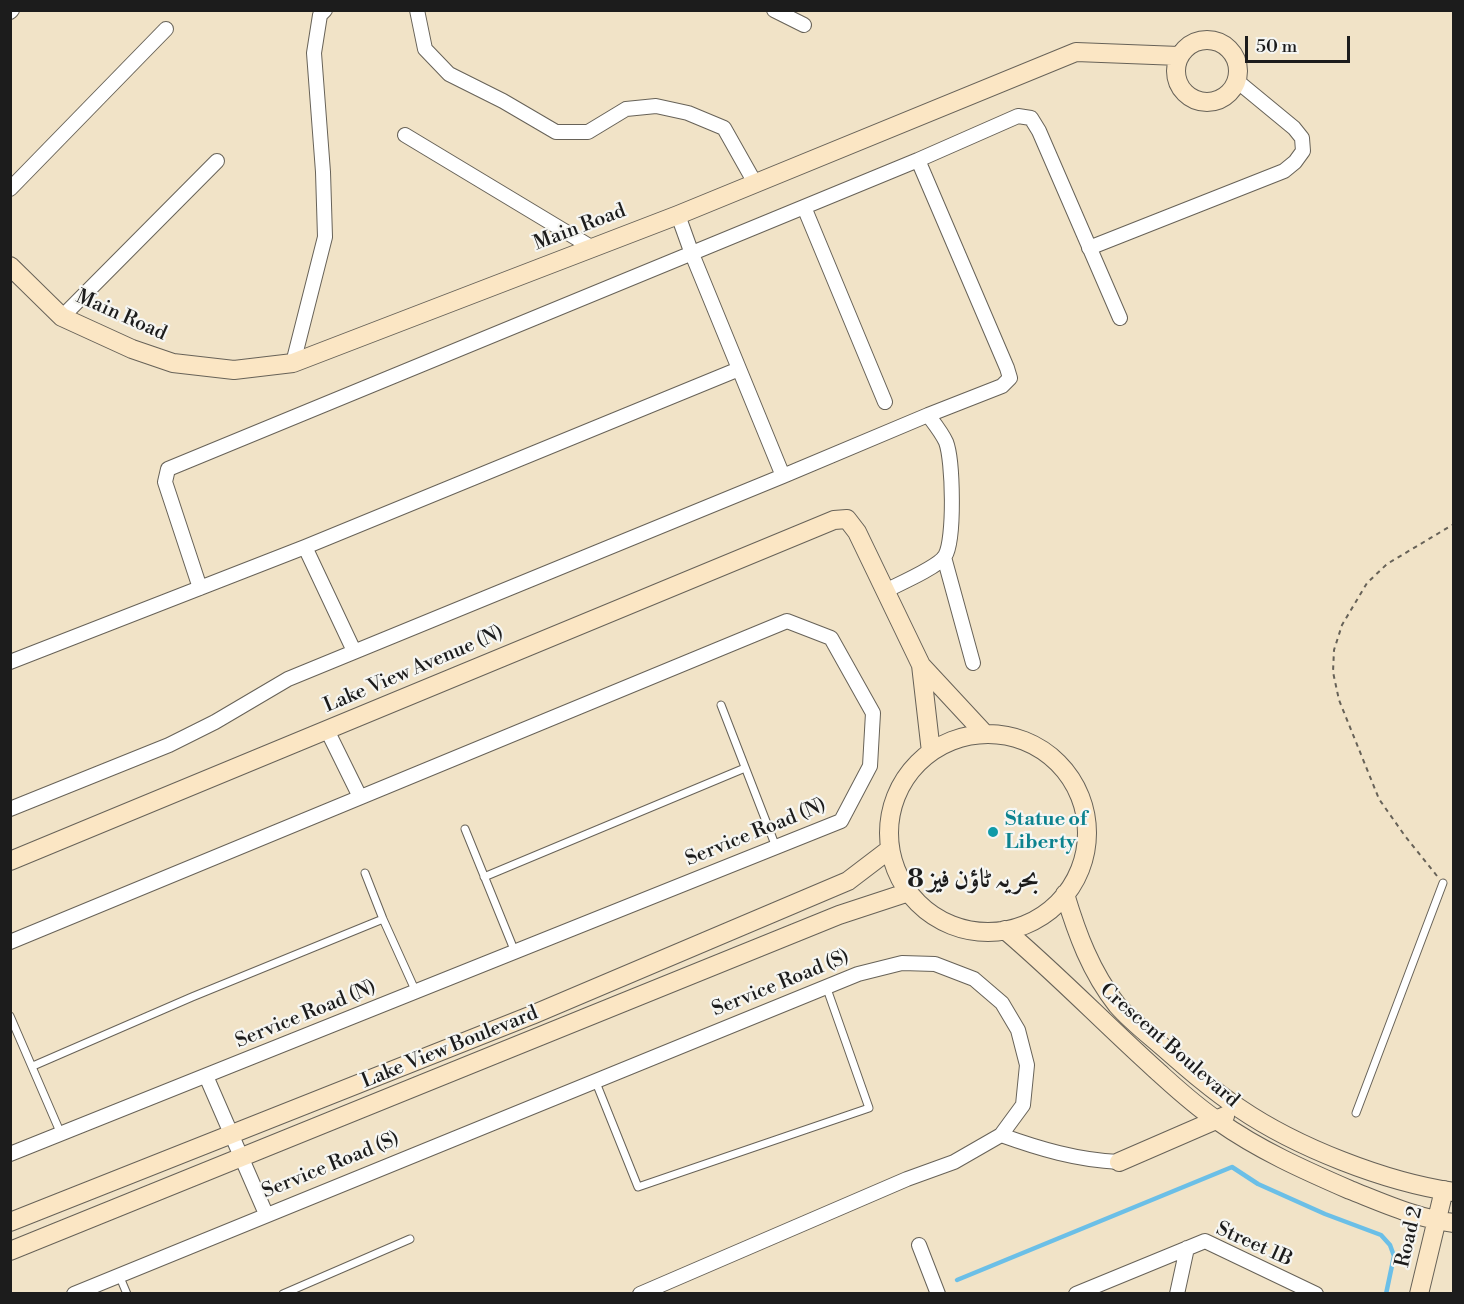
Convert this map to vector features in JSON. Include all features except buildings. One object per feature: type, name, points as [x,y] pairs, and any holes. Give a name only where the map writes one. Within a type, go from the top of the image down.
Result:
[{"type":"main road","points":[[1208,40],[1219,42],[1229,49],[1235,58],[1238,69],[1237,81],[1226,96],[1217,100],[1208,102],[1190,98],[1178,84],[1176,65],[1179,56],[1186,47],[1196,42],[1208,40]]},
{"type":"main road","name":"Main Road","points":[[10,267],[62,317],[132,349],[173,363],[234,370],[293,363],[678,215],[1076,52],[1179,56]]},
{"type":"main road","name":"Lake View Avenue (N)","points":[[10,861],[834,520],[847,519],[857,532],[885,591]]},
{"type":"main road","points":[[885,591],[921,665],[985,734]]},
{"type":"main road","points":[[921,665],[931,752]]},
{"type":"main road","points":[[985,734],[1008,736],[1029,743],[1048,754],[1065,770],[1077,789],[1084,810],[1087,832],[1084,854],[1077,876],[1065,894],[1038,918],[1005,930],[978,930],[951,924],[935,916],[909,892],[897,872],[890,849],[891,812],[905,778],[931,752],[948,742],[966,736],[985,734]]},
{"type":"main road","name":"Lake View Boulevard","points":[[10,1222],[532,1015],[848,881],[890,849]]},
{"type":"main road","name":"Lake View Boulevard","points":[[10,1251],[839,915],[909,892]]},
{"type":"main road","name":"Crescent Boulevard","points":[[1065,894],[1077,934],[1102,984],[1118,1006],[1188,1070],[1240,1109],[1300,1142],[1381,1176],[1449,1191]]},
{"type":"main road","name":"Crescent Boulevard","points":[[1005,930],[1059,977],[1125,1042],[1216,1120],[1257,1146],[1300,1168],[1375,1200],[1445,1222]]},
{"type":"main road","points":[[1119,1162],[1240,1109]]},
{"type":"main road","name":"Road 2","points":[[1419,1293],[1445,1222],[1449,1191]]},
{"type":"street","points":[[293,363],[325,237],[323,172],[314,53],[320,15],[325,10]]},
{"type":"street","points":[[417,10],[425,49],[449,74],[503,100],[556,132],[588,132],[626,109],[656,106],[688,113],[724,128],[755,183]]},
{"type":"street","points":[[774,10],[804,25]]},
{"type":"street","points":[[10,189],[166,29]]},
{"type":"street","points":[[1089,248],[1284,171],[1295,162],[1303,151],[1302,138],[1294,128],[1237,81]]},
{"type":"street","points":[[200,588],[165,482],[168,469],[692,254],[1018,116],[1031,118],[1039,131],[1120,318]]},
{"type":"street","points":[[405,135],[591,247]]},
{"type":"street","points":[[10,810],[169,745],[215,722],[288,679],[1002,386],[1010,378],[1007,368],[918,160]]},
{"type":"street","points":[[62,317],[217,161]]},
{"type":"street","points":[[804,207],[885,402]]},
{"type":"street","points":[[678,215],[783,476]]},
{"type":"street","points":[[10,662],[305,547],[739,369]]},
{"type":"street","points":[[928,415],[946,443],[952,471],[951,541],[945,557],[973,663]]},
{"type":"street","points":[[305,547],[354,651]]},
{"type":"street","points":[[885,591],[945,557]]},
{"type":"street","name":"Service Road (N)","points":[[10,942],[787,621],[831,638],[873,713],[870,766],[841,821],[10,1154]]},
{"type":"street","points":[[327,730],[360,797]]},
{"type":"street","name":"Service Road (S)","points":[[74,1293],[858,974],[902,963],[935,964],[974,979],[1002,1003],[1018,1030],[1027,1065],[1023,1104],[1001,1135],[954,1162],[907,1179],[640,1293]]},
{"type":"street","points":[[206,1076],[266,1214]]},
{"type":"street","points":[[1001,1135],[1049,1152],[1092,1161],[1119,1162]]},
{"type":"street","name":"Street 1B","points":[[1076,1293],[1205,1241],[1311,1293]]},
{"type":"street","points":[[920,1245],[938,1293]]},
{"type":"street","points":[[1177,1293],[1187,1248]]},
{"type":"lane","points":[[721,705],[776,847]]},
{"type":"lane","points":[[484,877],[745,768]]},
{"type":"lane","points":[[465,829],[514,952]]},
{"type":"lane","points":[[366,873],[383,919],[416,992]]},
{"type":"lane","points":[[1356,1113],[1443,884]]},
{"type":"lane","points":[[33,1066],[192,997],[383,919]]},
{"type":"lane","points":[[595,1080],[638,1187],[869,1108],[826,986]]},
{"type":"lane","points":[[10,1016],[61,1134]]},
{"type":"lane","points":[[283,1293],[410,1239]]},
{"type":"lane","points":[[119,1275],[127,1293]]},
{"type":"path","points":[[1443,884],[1379,799],[1339,700],[1333,672],[1334,650],[1342,625],[1367,583],[1387,564],[1454,524]]},
{"type":"waterway","points":[[957,1280],[1232,1167],[1258,1184],[1325,1214],[1381,1235],[1390,1245],[1394,1256],[1386,1294]]},
{"type":"place","name":"Statue of Liberty","points":[[993,832]]},
{"type":"district","name":"بحریہ ٹاؤن فیز 8","points":[[973,881]]}]
